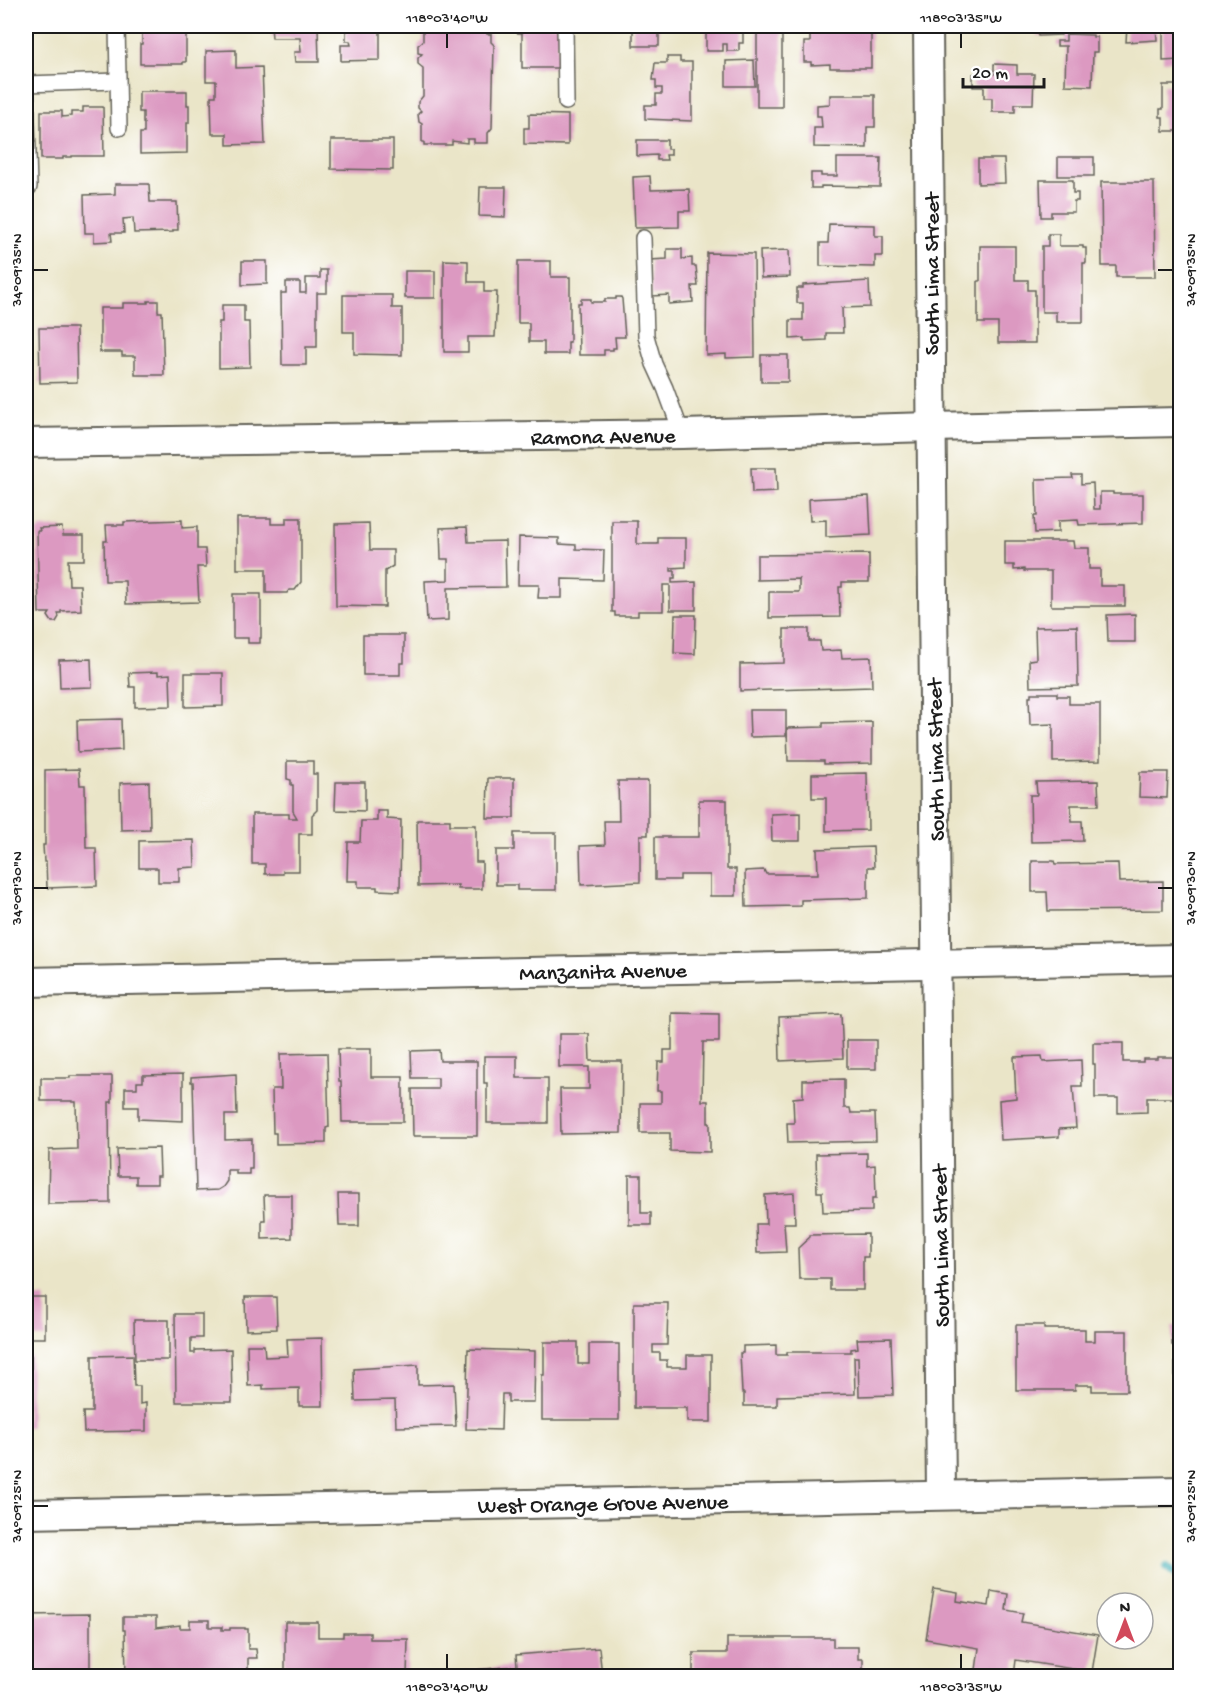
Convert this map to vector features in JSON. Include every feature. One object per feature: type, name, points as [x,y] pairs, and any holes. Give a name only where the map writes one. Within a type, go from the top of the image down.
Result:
[{"type":"street","name":"South Lima Street","points":[[928,26],[941,1495]]},
{"type":"street","name":"Ramona Avenue","points":[[26,443],[682,434],[1180,422]]},
{"type":"street","name":"Manzanita Avenue","points":[[26,982],[1180,959]]},
{"type":"street","name":"West Orange Grove Avenue","points":[[26,1514],[1180,1491]]},
{"type":"lane","points":[[117,26],[119,128]]},
{"type":"lane","points":[[565,26],[566,102]]},
{"type":"lane","points":[[29,187],[26,85],[117,81]]},
{"type":"lane","points":[[643,238],[646,336],[654,364],[682,434]]},
{"type":"building","points":[[142,26],[189,26],[189,34],[186,34],[186,62],[183,64],[140,64]]},
{"type":"building","points":[[271,26],[318,26],[319,62],[295,62],[294,52],[301,52],[300,38],[272,38]]},
{"type":"building","points":[[346,26],[380,26],[380,60],[341,61],[341,45],[351,45],[350,41],[346,41]]},
{"type":"building","points":[[423,26],[488,26],[487,34],[491,34],[491,42],[494,45],[492,128],[488,133],[488,143],[474,143],[474,139],[467,139],[467,143],[452,141],[452,145],[424,145],[422,142],[422,124],[419,122],[418,114],[421,111],[418,108],[418,102],[423,96],[423,68],[418,64],[418,58],[422,54],[418,53],[418,45],[423,41]]},
{"type":"building","points":[[517,26],[561,26],[561,42],[558,42],[558,68],[522,68],[522,33],[517,33]]},
{"type":"building","points":[[659,26],[659,46],[633,46],[633,28]]},
{"type":"building","points":[[706,26],[743,26],[743,43],[739,43],[739,51],[727,51],[727,44],[723,44],[723,51],[706,51]]},
{"type":"building","points":[[757,26],[782,26],[782,107],[757,107]]},
{"type":"building","points":[[810,26],[871,26],[871,68],[830,68],[830,64],[811,65],[811,62],[804,62],[804,42],[810,42]]},
{"type":"building","points":[[1001,26],[1032,26],[1032,30],[1001,30]]},
{"type":"building","points":[[1037,26],[1061,26],[1061,35],[1038,36]]},
{"type":"building","points":[[1127,26],[1156,26],[1157,40],[1126,42]]},
{"type":"building","points":[[1163,26],[1180,26],[1180,60],[1163,61]]},
{"type":"building","points":[[1066,34],[1097,37],[1097,52],[1093,52],[1092,86],[1065,85],[1066,46],[1057,46],[1057,41],[1066,41]]},
{"type":"building","points":[[236,50],[236,68],[262,67],[265,144],[227,145],[227,134],[212,134],[211,96],[216,96],[216,81],[206,81],[206,51]]},
{"type":"building","points":[[667,57],[680,57],[680,62],[692,62],[692,121],[645,119],[645,105],[656,105],[656,94],[662,94],[662,88],[656,88],[656,80],[653,80],[655,63],[667,63]]},
{"type":"building","points":[[754,60],[755,86],[726,86],[726,61]]},
{"type":"building","points":[[994,64],[1017,65],[1017,74],[1034,74],[1033,104],[1015,104],[1015,112],[992,112],[992,98],[984,98],[984,87],[973,87],[973,74],[994,74]]},
{"type":"building","points":[[1163,85],[1180,85],[1180,131],[1163,131],[1163,117],[1160,117],[1160,109],[1163,109]]},
{"type":"building","points":[[139,91],[187,91],[189,123],[187,123],[187,153],[140,154],[140,133],[144,133],[144,123],[143,112],[139,112]]},
{"type":"building","points":[[830,95],[875,95],[875,127],[867,127],[867,148],[814,147],[814,128],[822,128],[821,116],[817,116],[817,105],[830,104]]},
{"type":"building","points":[[83,107],[103,107],[104,156],[41,159],[41,111],[62,111],[62,117],[71,116],[71,112],[83,112]]},
{"type":"building","points":[[529,114],[568,115],[568,145],[524,144],[524,128],[529,128]]},
{"type":"building","points":[[331,140],[393,140],[393,170],[331,169]]},
{"type":"building","points":[[637,140],[667,140],[667,149],[671,149],[671,155],[666,155],[667,160],[657,160],[657,155],[637,156]]},
{"type":"building","points":[[1058,157],[1094,157],[1094,176],[1058,176]]},
{"type":"building","points":[[837,158],[881,158],[880,187],[821,186],[821,188],[811,188],[811,173],[821,173],[821,176],[837,176]]},
{"type":"building","points":[[978,159],[1004,159],[1005,183],[978,184]]},
{"type":"building","points":[[650,176],[651,190],[689,189],[690,211],[679,211],[679,227],[635,228],[633,177]]},
{"type":"building","points":[[1040,180],[1073,180],[1073,193],[1078,193],[1078,201],[1074,201],[1074,212],[1051,212],[1051,217],[1041,217]]},
{"type":"building","points":[[1101,182],[1154,182],[1155,277],[1116,277],[1116,266],[1102,266]]},
{"type":"building","points":[[115,184],[149,184],[150,202],[177,202],[178,230],[134,233],[133,218],[123,219],[124,233],[111,233],[112,241],[94,242],[94,233],[85,233],[84,195],[115,194]]},
{"type":"building","points":[[480,187],[506,187],[505,217],[479,216]]},
{"type":"building","points":[[829,224],[875,225],[875,236],[883,236],[883,256],[875,256],[875,267],[820,266],[820,243],[828,243]]},
{"type":"building","points":[[1048,234],[1059,234],[1059,246],[1086,248],[1086,263],[1083,263],[1083,322],[1056,322],[1056,312],[1042,312],[1042,246],[1048,246]]},
{"type":"building","points":[[980,246],[1015,246],[1015,280],[1028,280],[1028,290],[1035,290],[1035,343],[998,343],[998,323],[978,323]]},
{"type":"building","points":[[667,249],[682,249],[682,259],[692,258],[692,266],[696,266],[698,286],[692,286],[693,302],[669,304],[669,295],[652,296],[650,260],[667,259]]},
{"type":"building","points":[[789,250],[790,277],[761,278],[760,251]]},
{"type":"building","points":[[707,253],[754,254],[755,357],[726,358],[726,354],[706,355]]},
{"type":"building","points":[[444,260],[468,261],[468,282],[484,282],[484,292],[497,292],[495,337],[468,337],[468,352],[444,352]]},
{"type":"building","points":[[242,261],[267,261],[267,284],[242,285]]},
{"type":"building","points":[[518,261],[551,261],[551,277],[570,277],[568,354],[544,354],[544,342],[529,342],[529,323],[518,323]]},
{"type":"building","points":[[320,270],[327,270],[327,293],[317,293],[317,347],[306,347],[306,365],[282,365],[281,293],[286,293],[286,282],[300,282],[300,293],[306,293],[306,278],[320,278]]},
{"type":"building","points":[[405,271],[435,271],[435,298],[405,298]]},
{"type":"building","points":[[869,281],[870,307],[842,308],[843,333],[826,333],[826,340],[790,339],[790,320],[803,320],[803,303],[797,303],[797,288],[803,288],[803,285]]},
{"type":"building","points":[[343,295],[392,295],[392,308],[402,308],[402,355],[354,354],[354,332],[343,332]]},
{"type":"building","points":[[616,297],[622,299],[625,337],[615,337],[616,348],[604,350],[604,355],[579,355],[578,303],[581,303],[581,299],[605,302],[605,299],[616,299]]},
{"type":"building","points":[[148,301],[158,301],[158,312],[162,312],[164,375],[135,375],[135,356],[122,356],[122,352],[100,352],[100,308],[123,308],[123,303],[148,303]]},
{"type":"building","points":[[222,305],[244,305],[244,322],[249,322],[250,367],[219,368],[219,322],[222,322]]},
{"type":"building","points":[[39,328],[76,328],[77,382],[40,383]]},
{"type":"building","points":[[761,355],[788,355],[788,382],[761,382]]},
{"type":"building","points":[[751,468],[776,468],[777,492],[752,493]]},
{"type":"building","points":[[1072,475],[1081,475],[1081,484],[1093,483],[1094,509],[1100,509],[1100,492],[1143,494],[1143,523],[1079,525],[1078,520],[1058,521],[1058,532],[1035,533],[1036,479],[1073,478]]},
{"type":"building","points":[[869,496],[871,535],[826,537],[826,520],[810,521],[809,499]]},
{"type":"building","points":[[237,518],[271,518],[271,524],[286,524],[286,518],[301,518],[301,582],[295,590],[289,590],[287,593],[266,593],[266,569],[237,569]]},
{"type":"building","points":[[182,520],[182,528],[197,527],[197,549],[205,549],[206,567],[197,567],[199,602],[126,604],[125,581],[105,581],[106,525],[124,525],[124,522]]},
{"type":"building","points":[[612,521],[637,521],[637,544],[658,544],[658,538],[686,538],[686,567],[671,568],[671,571],[675,571],[672,583],[696,582],[696,610],[670,610],[670,585],[663,585],[663,611],[638,611],[638,616],[615,616],[615,612],[612,612]]},
{"type":"building","points":[[369,523],[370,550],[393,550],[393,566],[385,571],[385,607],[336,606],[335,524]]},
{"type":"building","points":[[62,527],[63,535],[84,535],[84,560],[68,560],[69,585],[80,585],[81,610],[61,611],[58,613],[59,617],[56,622],[52,622],[48,616],[50,613],[39,613],[37,531],[40,531],[39,528]]},
{"type":"building","points":[[467,527],[468,542],[505,541],[506,587],[448,588],[448,620],[427,621],[425,581],[448,580],[448,559],[441,559],[440,528]]},
{"type":"building","points":[[519,537],[559,538],[559,544],[576,545],[576,549],[604,550],[603,580],[562,579],[562,598],[538,598],[539,585],[518,585]]},
{"type":"building","points":[[1005,541],[1073,541],[1074,548],[1089,548],[1089,569],[1100,569],[1100,586],[1125,586],[1125,606],[1051,606],[1051,571],[1014,570],[1014,565],[1005,565]]},
{"type":"building","points":[[869,554],[869,582],[842,582],[842,587],[839,587],[840,617],[769,618],[769,592],[799,592],[799,579],[757,580],[757,555]]},
{"type":"building","points":[[233,594],[261,594],[260,643],[248,643],[248,638],[233,638]]},
{"type":"building","points":[[1135,614],[1135,642],[1108,642],[1107,615]]},
{"type":"building","points":[[675,615],[696,615],[695,654],[674,653]]},
{"type":"building","points":[[1077,626],[1078,686],[1030,687],[1029,660],[1036,659],[1035,627]]},
{"type":"building","points":[[784,629],[809,629],[809,641],[820,641],[821,651],[841,650],[842,658],[871,657],[872,687],[740,691],[740,664],[784,663]]},
{"type":"building","points":[[363,635],[404,635],[404,663],[400,663],[400,675],[363,675]]},
{"type":"building","points":[[91,659],[92,687],[60,688],[59,660]]},
{"type":"building","points":[[158,672],[158,675],[170,674],[171,706],[135,707],[135,687],[130,687],[129,673]]},
{"type":"building","points":[[185,673],[223,673],[223,706],[185,707]]},
{"type":"building","points":[[1031,693],[1057,693],[1057,696],[1069,696],[1069,704],[1100,704],[1100,761],[1053,762],[1053,724],[1030,725],[1029,697]]},
{"type":"building","points":[[749,710],[786,710],[786,736],[750,737]]},
{"type":"building","points":[[121,719],[122,750],[78,752],[77,720]]},
{"type":"building","points":[[872,722],[872,763],[824,764],[824,761],[788,761],[787,728],[823,727],[823,723]]},
{"type":"building","points":[[287,761],[313,761],[313,774],[317,774],[317,810],[312,815],[312,834],[299,834],[299,871],[265,874],[265,864],[252,864],[252,814],[289,814],[289,818],[297,818],[293,811],[293,785],[291,785],[291,780],[287,779]]},
{"type":"building","points":[[79,769],[80,785],[85,785],[86,848],[96,848],[97,886],[47,888],[43,845],[45,845],[45,770]]},
{"type":"building","points":[[1140,772],[1168,772],[1167,798],[1139,797]]},
{"type":"building","points":[[867,773],[868,830],[826,831],[826,798],[812,798],[812,774]]},
{"type":"building","points":[[488,778],[514,778],[514,818],[487,818]]},
{"type":"building","points":[[618,781],[648,781],[648,835],[640,835],[640,882],[581,885],[580,846],[605,845],[604,821],[619,821]]},
{"type":"building","points":[[1098,781],[1099,805],[1071,805],[1072,821],[1082,821],[1083,841],[1031,842],[1030,795],[1037,795],[1036,782]]},
{"type":"building","points":[[149,782],[150,829],[121,830],[120,783]]},
{"type":"building","points":[[336,782],[365,782],[365,811],[335,810]]},
{"type":"building","points":[[699,800],[727,800],[727,869],[736,869],[736,896],[710,896],[710,875],[680,875],[680,880],[655,880],[655,837],[699,837]]},
{"type":"building","points":[[377,811],[387,811],[387,819],[401,820],[400,891],[377,890],[377,887],[358,887],[358,881],[347,881],[348,842],[360,842],[361,821],[377,821]]},
{"type":"building","points":[[800,813],[800,841],[772,841],[771,814]]},
{"type":"building","points":[[417,820],[450,820],[450,825],[476,825],[476,862],[482,862],[482,889],[458,889],[458,885],[418,886]]},
{"type":"building","points":[[514,833],[556,833],[556,890],[517,890],[517,885],[496,885],[496,850],[514,850]]},
{"type":"building","points":[[194,840],[195,867],[179,868],[179,882],[158,882],[158,868],[139,868],[139,841]]},
{"type":"building","points":[[873,847],[874,867],[868,867],[868,898],[801,900],[801,906],[746,907],[745,871],[764,870],[766,874],[818,874],[817,849]]},
{"type":"building","points":[[1032,861],[1054,861],[1055,864],[1118,863],[1119,882],[1163,881],[1163,910],[1048,911],[1047,892],[1032,892]]},
{"type":"building","points":[[672,1013],[719,1014],[719,1042],[703,1042],[702,1101],[708,1101],[710,1152],[670,1151],[670,1133],[640,1133],[640,1103],[661,1103],[661,1091],[657,1091],[658,1062],[664,1062],[664,1050],[672,1050]]},
{"type":"building","points":[[841,1014],[843,1058],[780,1061],[779,1017]]},
{"type":"building","points":[[559,1034],[589,1034],[590,1061],[622,1061],[621,1133],[561,1134],[560,1089],[589,1089],[589,1067],[559,1067]]},
{"type":"building","points":[[847,1040],[876,1040],[876,1069],[847,1069]]},
{"type":"building","points":[[1093,1043],[1123,1043],[1123,1062],[1143,1062],[1143,1059],[1157,1059],[1157,1057],[1180,1057],[1180,1098],[1147,1098],[1147,1112],[1118,1113],[1118,1098],[1095,1098]]},
{"type":"building","points":[[338,1049],[371,1049],[371,1077],[403,1077],[403,1122],[342,1122]]},
{"type":"building","points":[[439,1050],[440,1061],[477,1061],[477,1136],[413,1136],[412,1089],[438,1089],[438,1078],[412,1078],[411,1051]]},
{"type":"building","points":[[327,1053],[329,1127],[326,1128],[326,1143],[276,1144],[276,1133],[273,1133],[272,1089],[281,1089],[280,1054]]},
{"type":"building","points":[[484,1056],[517,1056],[517,1078],[548,1078],[548,1123],[487,1123]]},
{"type":"building","points":[[1042,1056],[1043,1062],[1081,1060],[1082,1086],[1073,1086],[1076,1128],[1059,1129],[1059,1137],[1001,1140],[999,1100],[1016,1098],[1014,1057]]},
{"type":"building","points":[[183,1074],[183,1121],[138,1119],[138,1107],[125,1107],[125,1088],[137,1088],[137,1082],[143,1082],[143,1075]]},
{"type":"building","points":[[236,1074],[237,1115],[225,1115],[225,1140],[252,1139],[252,1169],[249,1169],[249,1174],[236,1174],[236,1170],[227,1170],[227,1181],[223,1187],[218,1190],[196,1191],[191,1077]]},
{"type":"building","points":[[70,1076],[112,1076],[112,1102],[109,1102],[110,1203],[48,1204],[49,1150],[77,1149],[76,1102],[41,1101],[41,1078],[70,1078]]},
{"type":"building","points":[[844,1079],[844,1108],[850,1108],[851,1113],[875,1113],[876,1141],[788,1143],[787,1123],[794,1123],[793,1098],[803,1097],[803,1080]]},
{"type":"building","points":[[159,1148],[160,1176],[157,1176],[157,1184],[136,1184],[136,1176],[118,1176],[117,1149]]},
{"type":"building","points":[[867,1153],[867,1166],[875,1165],[876,1198],[872,1198],[872,1211],[823,1212],[822,1192],[817,1192],[816,1154]]},
{"type":"building","points":[[629,1175],[641,1175],[641,1213],[651,1213],[651,1225],[629,1225]]},
{"type":"building","points":[[794,1193],[795,1223],[784,1223],[786,1252],[757,1253],[756,1224],[766,1224],[765,1195]]},
{"type":"building","points":[[338,1194],[359,1194],[359,1226],[339,1226]]},
{"type":"building","points":[[264,1195],[292,1195],[292,1238],[262,1239],[262,1220],[265,1220]]},
{"type":"building","points":[[868,1234],[868,1257],[863,1257],[863,1290],[830,1290],[830,1279],[799,1279],[798,1248],[810,1235]]},
{"type":"building","points":[[26,1297],[45,1297],[45,1338],[26,1338]]},
{"type":"building","points":[[245,1297],[276,1297],[277,1329],[246,1330]]},
{"type":"building","points":[[634,1303],[668,1303],[667,1345],[653,1345],[653,1353],[660,1353],[660,1360],[667,1360],[667,1367],[687,1367],[687,1355],[711,1355],[711,1422],[687,1422],[687,1408],[634,1408]]},
{"type":"building","points":[[175,1314],[202,1314],[202,1338],[191,1338],[191,1353],[195,1353],[195,1350],[231,1349],[232,1402],[176,1402]]},
{"type":"building","points":[[134,1320],[169,1320],[169,1360],[135,1360]]},
{"type":"building","points":[[1016,1325],[1044,1325],[1044,1329],[1085,1329],[1085,1341],[1095,1341],[1095,1331],[1127,1331],[1127,1391],[1092,1391],[1092,1385],[1075,1385],[1075,1390],[1016,1390]]},
{"type":"building","points":[[1172,1326],[1180,1326],[1180,1393],[1175,1393],[1175,1345],[1172,1345]]},
{"type":"building","points":[[322,1338],[323,1406],[299,1406],[299,1388],[263,1389],[263,1385],[248,1386],[247,1345],[264,1345],[265,1357],[288,1356],[287,1339]]},
{"type":"building","points":[[891,1338],[893,1395],[859,1396],[858,1357],[854,1357],[855,1394],[777,1396],[777,1406],[744,1406],[740,1353],[743,1353],[743,1346],[776,1345],[776,1355],[787,1355],[787,1352],[851,1352],[851,1349],[858,1348],[857,1339]]},
{"type":"building","points":[[544,1342],[578,1342],[578,1364],[589,1364],[589,1344],[619,1344],[619,1420],[542,1420]]},
{"type":"building","points":[[468,1349],[535,1351],[534,1402],[508,1402],[508,1394],[502,1394],[501,1430],[466,1429]]},
{"type":"building","points":[[133,1355],[134,1386],[140,1386],[140,1404],[146,1403],[146,1431],[84,1432],[83,1412],[92,1412],[92,1356]]},
{"type":"building","points":[[26,1356],[31,1356],[31,1427],[26,1427]]},
{"type":"building","points":[[418,1365],[418,1385],[454,1384],[456,1426],[396,1427],[395,1400],[355,1401],[354,1369]]},
{"type":"building","points":[[934,1589],[958,1593],[957,1601],[989,1606],[991,1591],[1008,1594],[1006,1610],[1023,1613],[1021,1622],[1095,1634],[1095,1651],[1092,1672],[1016,1660],[1014,1676],[976,1670],[979,1648],[926,1639]]},
{"type":"building","points":[[90,1614],[90,1676],[26,1676],[26,1615]]},
{"type":"building","points":[[123,1617],[156,1617],[156,1628],[180,1625],[180,1628],[190,1628],[190,1620],[209,1620],[209,1627],[222,1627],[222,1630],[245,1628],[248,1629],[248,1649],[256,1649],[257,1658],[248,1658],[248,1676],[126,1676]]},
{"type":"building","points":[[285,1622],[318,1622],[318,1637],[343,1637],[343,1633],[370,1633],[370,1639],[408,1639],[407,1676],[361,1674],[361,1676],[293,1676],[293,1672],[285,1672]]},
{"type":"building","points":[[727,1638],[833,1638],[833,1647],[858,1647],[858,1659],[863,1659],[863,1670],[858,1670],[858,1676],[693,1676],[693,1653],[727,1653]]},
{"type":"building","points":[[599,1648],[602,1675],[457,1676],[466,1674],[465,1671],[517,1666],[516,1655]]},
{"type":"waterway","points":[[1167,1567],[1180,1579]]}]
